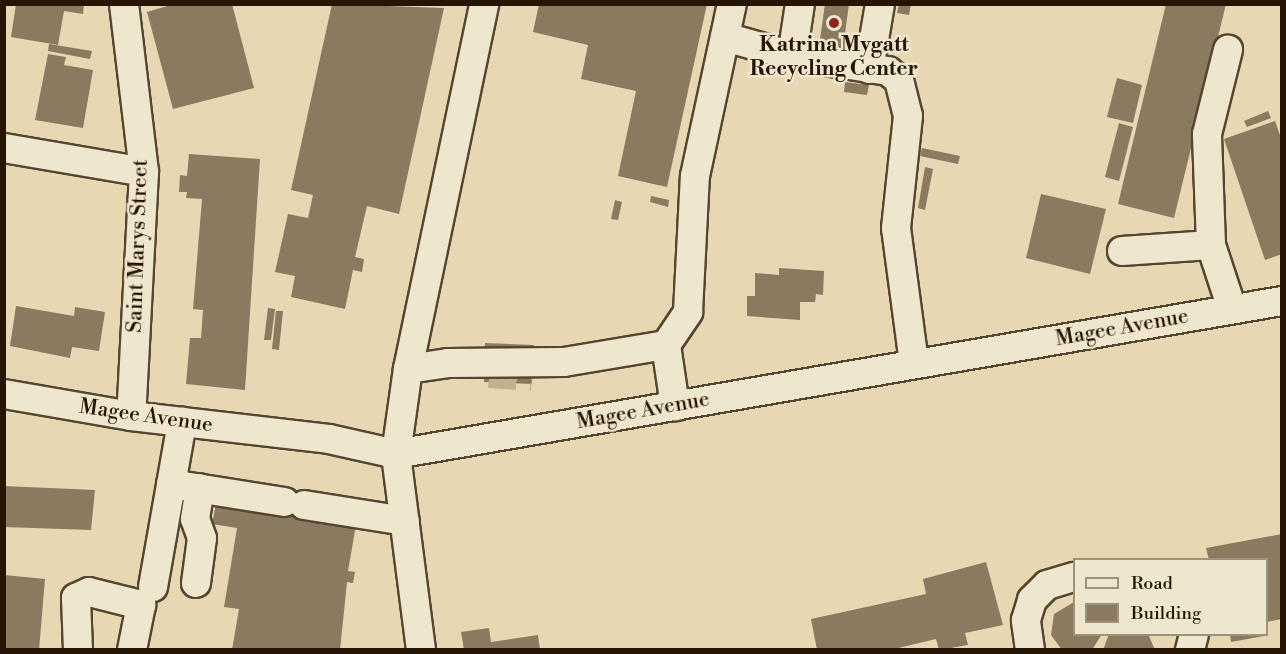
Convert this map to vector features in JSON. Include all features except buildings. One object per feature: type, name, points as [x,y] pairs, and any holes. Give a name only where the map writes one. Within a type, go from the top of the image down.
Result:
[{"type":"street","name":"Saint Marys Street","points":[[124,4],[144,172],[131,416]]},
{"type":"street","points":[[421,650],[396,454],[408,369],[484,4]]},
{"type":"street","points":[[675,406],[666,345],[688,312],[695,176],[732,4]]},
{"type":"street","points":[[792,56],[800,4]]},
{"type":"street","points":[[869,69],[880,4]]},
{"type":"street","points":[[725,37],[792,56],[888,71],[899,80],[907,100],[896,228],[914,363]]},
{"type":"street","points":[[1228,50],[1208,135],[1211,245],[1232,309]]},
{"type":"street","points":[[4,148],[144,172]]},
{"type":"street","points":[[1122,250],[1211,245]]},
{"type":"street","name":"Magee Avenue","points":[[4,394],[131,416],[329,439],[396,454],[1281,301]]},
{"type":"street","points":[[408,369],[479,362],[564,362],[666,345]]},
{"type":"street","points":[[533,348],[564,362]]},
{"type":"street","points":[[532,377],[564,362]]},
{"type":"street","points":[[153,587],[182,422]]},
{"type":"street","points":[[171,484],[405,520]]},
{"type":"street","points":[[196,583],[202,538],[195,519],[200,488]]},
{"type":"street","points":[[1030,650],[1026,621],[1032,600],[1047,585],[1073,577]]},
{"type":"street","points":[[78,650],[76,598],[90,592],[141,605],[132,650]]},
{"type":"tunnel","points":[[489,374],[532,377]]},
{"type":"place","name":"Katrina Mygatt Recycling Center","points":[[834,23]]}]
